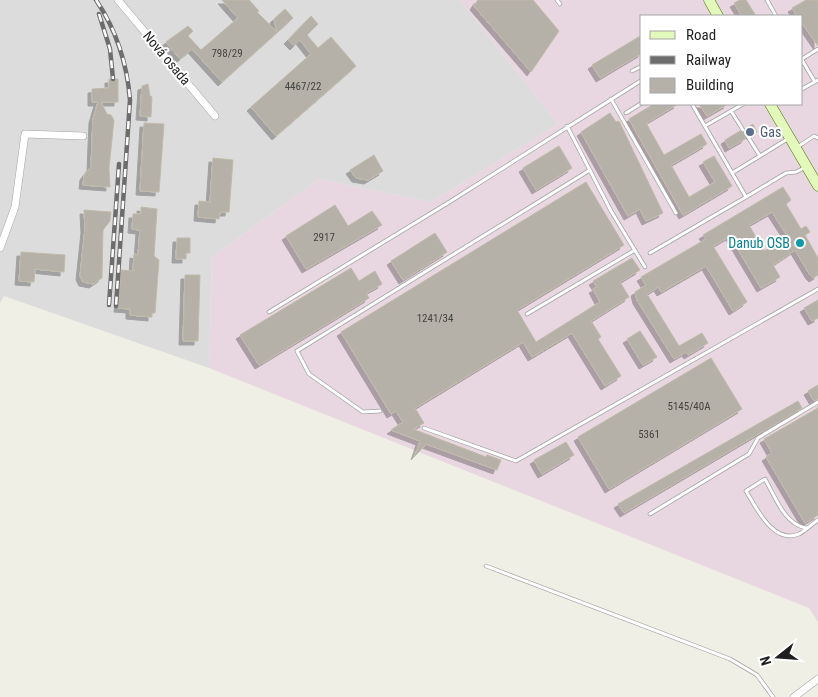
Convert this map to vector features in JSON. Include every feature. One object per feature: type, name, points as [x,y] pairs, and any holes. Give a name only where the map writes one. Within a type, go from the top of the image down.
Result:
[{"type":"street","name":"Nová osada","points":[[118,0],[215,116]]},
{"type":"street","points":[[709,0],[717,15]]},
{"type":"street","points":[[772,105],[818,186]]},
{"type":"street","points":[[0,248],[15,207],[25,134],[83,136]]},
{"type":"street","points":[[794,697],[818,679]]},
{"type":"lane","points":[[557,0],[560,4]]},
{"type":"lane","points":[[767,0],[775,15]]},
{"type":"lane","points":[[803,58],[818,50]]},
{"type":"lane","points":[[803,61],[816,81],[803,88]]},
{"type":"lane","points":[[632,72],[640,67]]},
{"type":"lane","points":[[269,312],[451,201],[640,81]]},
{"type":"lane","points":[[611,99],[676,213]]},
{"type":"lane","points":[[626,112],[640,104]]},
{"type":"lane","points":[[693,105],[746,197]]},
{"type":"lane","points":[[705,126],[741,105]]},
{"type":"lane","points":[[731,111],[743,130]]},
{"type":"lane","points":[[567,126],[645,267]]},
{"type":"lane","points":[[796,148],[814,136],[818,138]]},
{"type":"lane","points":[[748,137],[760,156]]},
{"type":"lane","points":[[732,173],[790,138]]},
{"type":"lane","points":[[650,253],[786,173],[796,172],[806,166]]},
{"type":"lane","points":[[380,411],[363,412],[310,374],[298,351],[590,170]]},
{"type":"lane","points":[[526,314],[635,250]]},
{"type":"lane","points":[[424,428],[516,461],[818,289]]},
{"type":"lane","points":[[650,514],[749,454],[758,438],[818,402]]},
{"type":"lane","points":[[806,528],[796,526],[788,519],[765,479],[746,490],[767,526],[793,535],[800,533],[818,520]]},
{"type":"lane","points":[[486,566],[730,659],[757,675],[773,697]]},
{"type":"shaded area","points":[[0,0],[460,0],[558,124],[431,202],[319,179],[212,257],[209,368],[4,296],[0,303]]},
{"type":"shaded area","points":[[460,0],[818,0],[818,622],[809,608],[209,368],[212,257],[319,179],[431,202],[558,124]]},
{"type":"building","points":[[222,0],[249,0],[259,11],[257,12],[277,32],[274,19],[285,9],[293,18],[222,82],[192,49],[180,59],[166,42],[188,26],[193,31],[188,36],[201,50],[238,18]]},
{"type":"building","points":[[478,0],[533,0],[559,31],[531,72],[474,6]]},
{"type":"building","points":[[746,0],[755,15],[741,15],[734,3]]},
{"type":"building","points":[[806,0],[818,0],[818,46],[803,24],[803,15],[796,15],[792,8]]},
{"type":"building","points":[[311,16],[318,24],[307,35],[318,48],[331,37],[356,66],[276,136],[251,107],[311,54],[300,40],[294,46],[288,40]]},
{"type":"building","points":[[640,36],[640,54],[600,78],[592,65]]},
{"type":"building","points":[[109,79],[118,79],[118,102],[101,102],[107,114],[111,115],[114,120],[109,168],[110,187],[83,185],[84,176],[91,167],[93,119],[98,102],[92,102],[92,89],[109,88]]},
{"type":"building","points":[[148,84],[150,96],[152,97],[151,117],[140,116],[142,86]]},
{"type":"building","points":[[652,105],[676,105],[646,123],[664,155],[701,134],[707,144],[671,165],[689,197],[715,182],[703,162],[714,156],[732,186],[683,215],[629,119]]},
{"type":"building","points":[[700,105],[726,105],[707,116]]},
{"type":"building","points":[[610,113],[616,122],[619,121],[663,213],[646,221],[640,209],[628,216],[581,132]]},
{"type":"building","points":[[144,123],[164,124],[159,192],[140,191]]},
{"type":"building","points":[[753,124],[757,132],[751,135],[747,134],[745,139],[729,148],[725,140],[740,131],[744,133],[746,128]]},
{"type":"building","points":[[559,146],[572,168],[536,190],[523,168]]},
{"type":"building","points":[[374,155],[383,171],[368,180],[356,178],[350,170]]},
{"type":"building","points":[[213,158],[233,160],[229,212],[220,212],[219,219],[198,217],[199,201],[210,202]]},
{"type":"building","points":[[586,182],[624,245],[517,310],[536,342],[600,302],[593,289],[597,287],[593,281],[632,258],[640,270],[620,282],[629,297],[591,321],[601,337],[598,339],[621,376],[605,386],[572,333],[532,357],[523,342],[415,408],[424,423],[413,429],[486,457],[487,455],[501,460],[497,470],[426,444],[415,456],[420,441],[391,430],[403,422],[396,411],[391,414],[341,332]]},
{"type":"building","points":[[783,187],[791,200],[786,204],[801,229],[806,226],[810,232],[805,235],[818,258],[818,275],[813,278],[810,275],[795,250],[773,265],[780,277],[761,288],[730,236],[713,246],[747,302],[733,311],[706,266],[661,292],[658,287],[647,294],[679,346],[702,333],[708,343],[688,355],[686,352],[674,359],[637,300],[635,292],[646,285],[641,277],[706,239],[703,235]],"holes":[[[772,212],[788,237],[764,251],[749,225]]]},
{"type":"building","points":[[335,205],[348,226],[372,211],[382,225],[306,269],[286,236]]},
{"type":"building","points":[[141,207],[157,209],[154,256],[159,260],[155,313],[152,313],[152,317],[130,315],[130,309],[118,308],[121,270],[133,271],[134,254],[138,255],[140,230],[132,229],[133,214],[141,214]]},
{"type":"building","points":[[84,210],[111,212],[110,221],[103,230],[102,278],[93,284],[83,282],[80,276],[85,229]]},
{"type":"building","points":[[435,233],[447,252],[403,280],[391,261]]},
{"type":"building","points":[[177,238],[190,238],[190,253],[186,253],[186,259],[176,259]]},
{"type":"building","points":[[21,252],[65,255],[64,272],[35,269],[34,282],[19,281]]},
{"type":"building","points":[[351,268],[359,281],[375,271],[382,284],[366,293],[369,298],[259,365],[240,335]]},
{"type":"building","points":[[185,275],[200,275],[198,341],[183,341]]},
{"type":"building","points":[[818,300],[818,318],[812,321],[804,308]]},
{"type":"building","points":[[640,331],[657,357],[643,365],[627,339]]},
{"type":"building","points":[[711,358],[742,409],[609,489],[578,437]]},
{"type":"building","points":[[818,385],[818,399],[814,401],[808,391]]},
{"type":"building","points":[[798,401],[802,408],[624,513],[618,504]]},
{"type":"building","points":[[818,408],[818,515],[805,523],[766,457],[772,453],[764,439]]},
{"type":"building","points":[[566,442],[574,455],[542,474],[534,460]]},
{"type":"railway","points":[[96,0],[110,24],[120,48],[129,86],[130,100],[116,306]]},
{"type":"railway","points":[[99,14],[110,49],[113,79]]},
{"type":"railway","points":[[109,305],[119,164]]},
{"type":"place","name":"Gas","points":[[750,132]]},
{"type":"place","name":"Danub OSB","points":[[800,243]]}]
